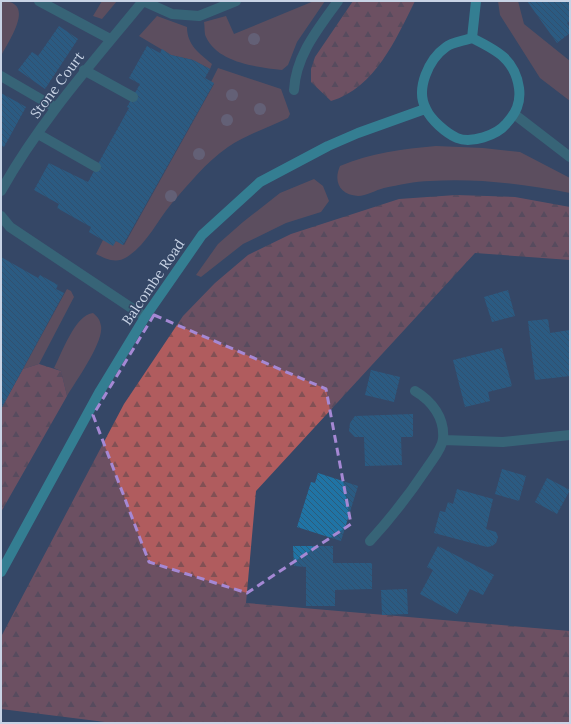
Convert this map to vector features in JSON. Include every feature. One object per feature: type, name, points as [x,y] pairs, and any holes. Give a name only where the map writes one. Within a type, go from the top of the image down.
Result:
[{"type":"main road","points":[[472,38],[476,1]]},
{"type":"main road","points":[[472,38],[508,59],[518,79],[521,98],[514,114],[502,128],[482,139],[458,138],[442,128],[425,109],[422,87],[428,67],[446,46],[472,38]]},
{"type":"main road","name":"Balcombe Road","points":[[1,572],[100,391],[145,317],[202,235],[260,182],[328,146],[358,133],[425,109]]},
{"type":"street","points":[[39,1],[110,39]]},
{"type":"street","points":[[143,1],[172,14],[199,16],[236,1]]},
{"type":"street","name":"Stone Court","points":[[1,190],[38,134],[84,70],[143,1]]},
{"type":"street","points":[[294,90],[295,73],[302,55],[338,1]]},
{"type":"street","points":[[84,70],[133,96]]},
{"type":"street","points":[[1,76],[56,108]]},
{"type":"street","points":[[514,114],[570,157]]},
{"type":"street","points":[[38,134],[96,167]]},
{"type":"street","points":[[1,216],[10,227],[145,317]]},
{"type":"street","points":[[370,541],[410,495],[435,456],[443,440],[440,422],[435,408],[426,398],[415,391]]},
{"type":"street","points":[[443,440],[503,442],[570,435]]},
{"type":"highlighted area","points":[[154,315],[326,389],[351,524],[247,593],[149,562],[93,415]]},
{"type":"shaded area","points":[[1,1],[12,3],[17,7],[19,14],[14,32],[1,56]]},
{"type":"shaded area","points":[[102,1],[117,1],[102,19],[93,16]]},
{"type":"shaded area","points":[[314,1],[325,1],[297,42],[288,65],[282,70],[250,65],[229,58],[219,53],[212,46],[205,35],[204,22],[226,16],[234,34]]},
{"type":"shaded area","points":[[498,1],[518,1],[524,24],[570,61],[570,101],[540,78],[500,15]]},
{"type":"shaded area","points":[[157,16],[187,27],[191,44],[212,64],[210,69],[193,60],[171,55],[139,36]]},
{"type":"shaded area","points":[[218,68],[281,89],[290,114],[288,118],[235,143],[212,159],[172,203],[140,246],[127,257],[115,260],[107,259],[96,254],[103,240],[116,241],[124,245],[214,84],[211,82]]},
{"type":"shaded area","points":[[436,146],[483,148],[520,152],[570,178],[570,193],[500,182],[448,180],[407,183],[358,196],[347,193],[340,187],[338,182],[337,177],[340,166],[387,152]]},
{"type":"shaded area","points":[[314,179],[323,186],[329,201],[321,212],[286,223],[243,244],[201,277],[196,275],[218,244],[243,222],[280,193]]},
{"type":"shaded area","points":[[67,289],[71,291],[74,297],[39,364],[23,369]]},
{"type":"shaded area","points":[[93,313],[100,322],[101,333],[94,351],[67,396],[61,371],[54,368],[75,327],[86,315]]},
{"type":"green space","points":[[353,1],[415,1],[392,46],[372,74],[346,95],[331,101],[311,82],[311,69],[315,57]]},
{"type":"green space","points":[[456,195],[515,197],[570,207],[570,260],[475,253],[256,491],[246,603],[570,631],[570,723],[113,723],[1,709],[2,635],[124,404],[183,316],[215,283],[248,255],[291,234],[399,199]]},
{"type":"green space","points":[[39,364],[61,371],[67,396],[1,512],[1,409],[23,369]]},
{"type":"building","points":[[527,1],[570,1],[570,21],[567,23],[570,28],[570,33],[557,43]]},
{"type":"building","points":[[59,26],[78,39],[45,89],[18,70],[32,52],[38,56]]},
{"type":"building","points":[[147,46],[160,53],[162,49],[171,55],[193,60],[210,69],[205,78],[214,83],[123,245],[116,241],[113,246],[89,232],[91,227],[57,208],[59,204],[34,190],[49,163],[88,182],[129,108],[127,107],[140,84],[129,78]]},
{"type":"building","points":[[1,93],[26,107],[4,147],[1,145]]},
{"type":"building","points":[[1,257],[38,278],[40,275],[58,285],[56,289],[64,293],[1,409]]},
{"type":"building","points":[[508,290],[515,316],[492,322],[484,297]]},
{"type":"building","points":[[548,319],[550,333],[570,330],[570,376],[535,380],[528,321]]},
{"type":"building","points":[[502,348],[512,386],[488,392],[490,401],[465,407],[453,360]]},
{"type":"building","points":[[371,370],[400,377],[394,402],[365,395]]},
{"type":"building","points":[[413,414],[413,437],[401,437],[402,465],[365,466],[364,437],[355,437],[349,431],[350,423],[355,416]]},
{"type":"building","points":[[502,469],[526,476],[519,501],[495,494]]},
{"type":"building","points":[[318,473],[358,486],[341,541],[297,527],[311,482],[315,483]]},
{"type":"building","points":[[547,478],[570,490],[557,514],[535,502]]},
{"type":"building","points":[[457,489],[493,499],[486,529],[496,532],[498,537],[496,543],[492,546],[487,547],[434,533],[440,511],[445,512],[448,502],[453,504]]},
{"type":"building","points":[[293,546],[333,546],[333,563],[372,563],[372,589],[335,590],[335,606],[306,606],[306,567],[294,566]]},
{"type":"building","points":[[438,546],[494,575],[483,595],[470,589],[457,614],[420,594],[433,570],[427,567]]},
{"type":"building","points":[[407,589],[408,614],[382,615],[381,590]]}]
